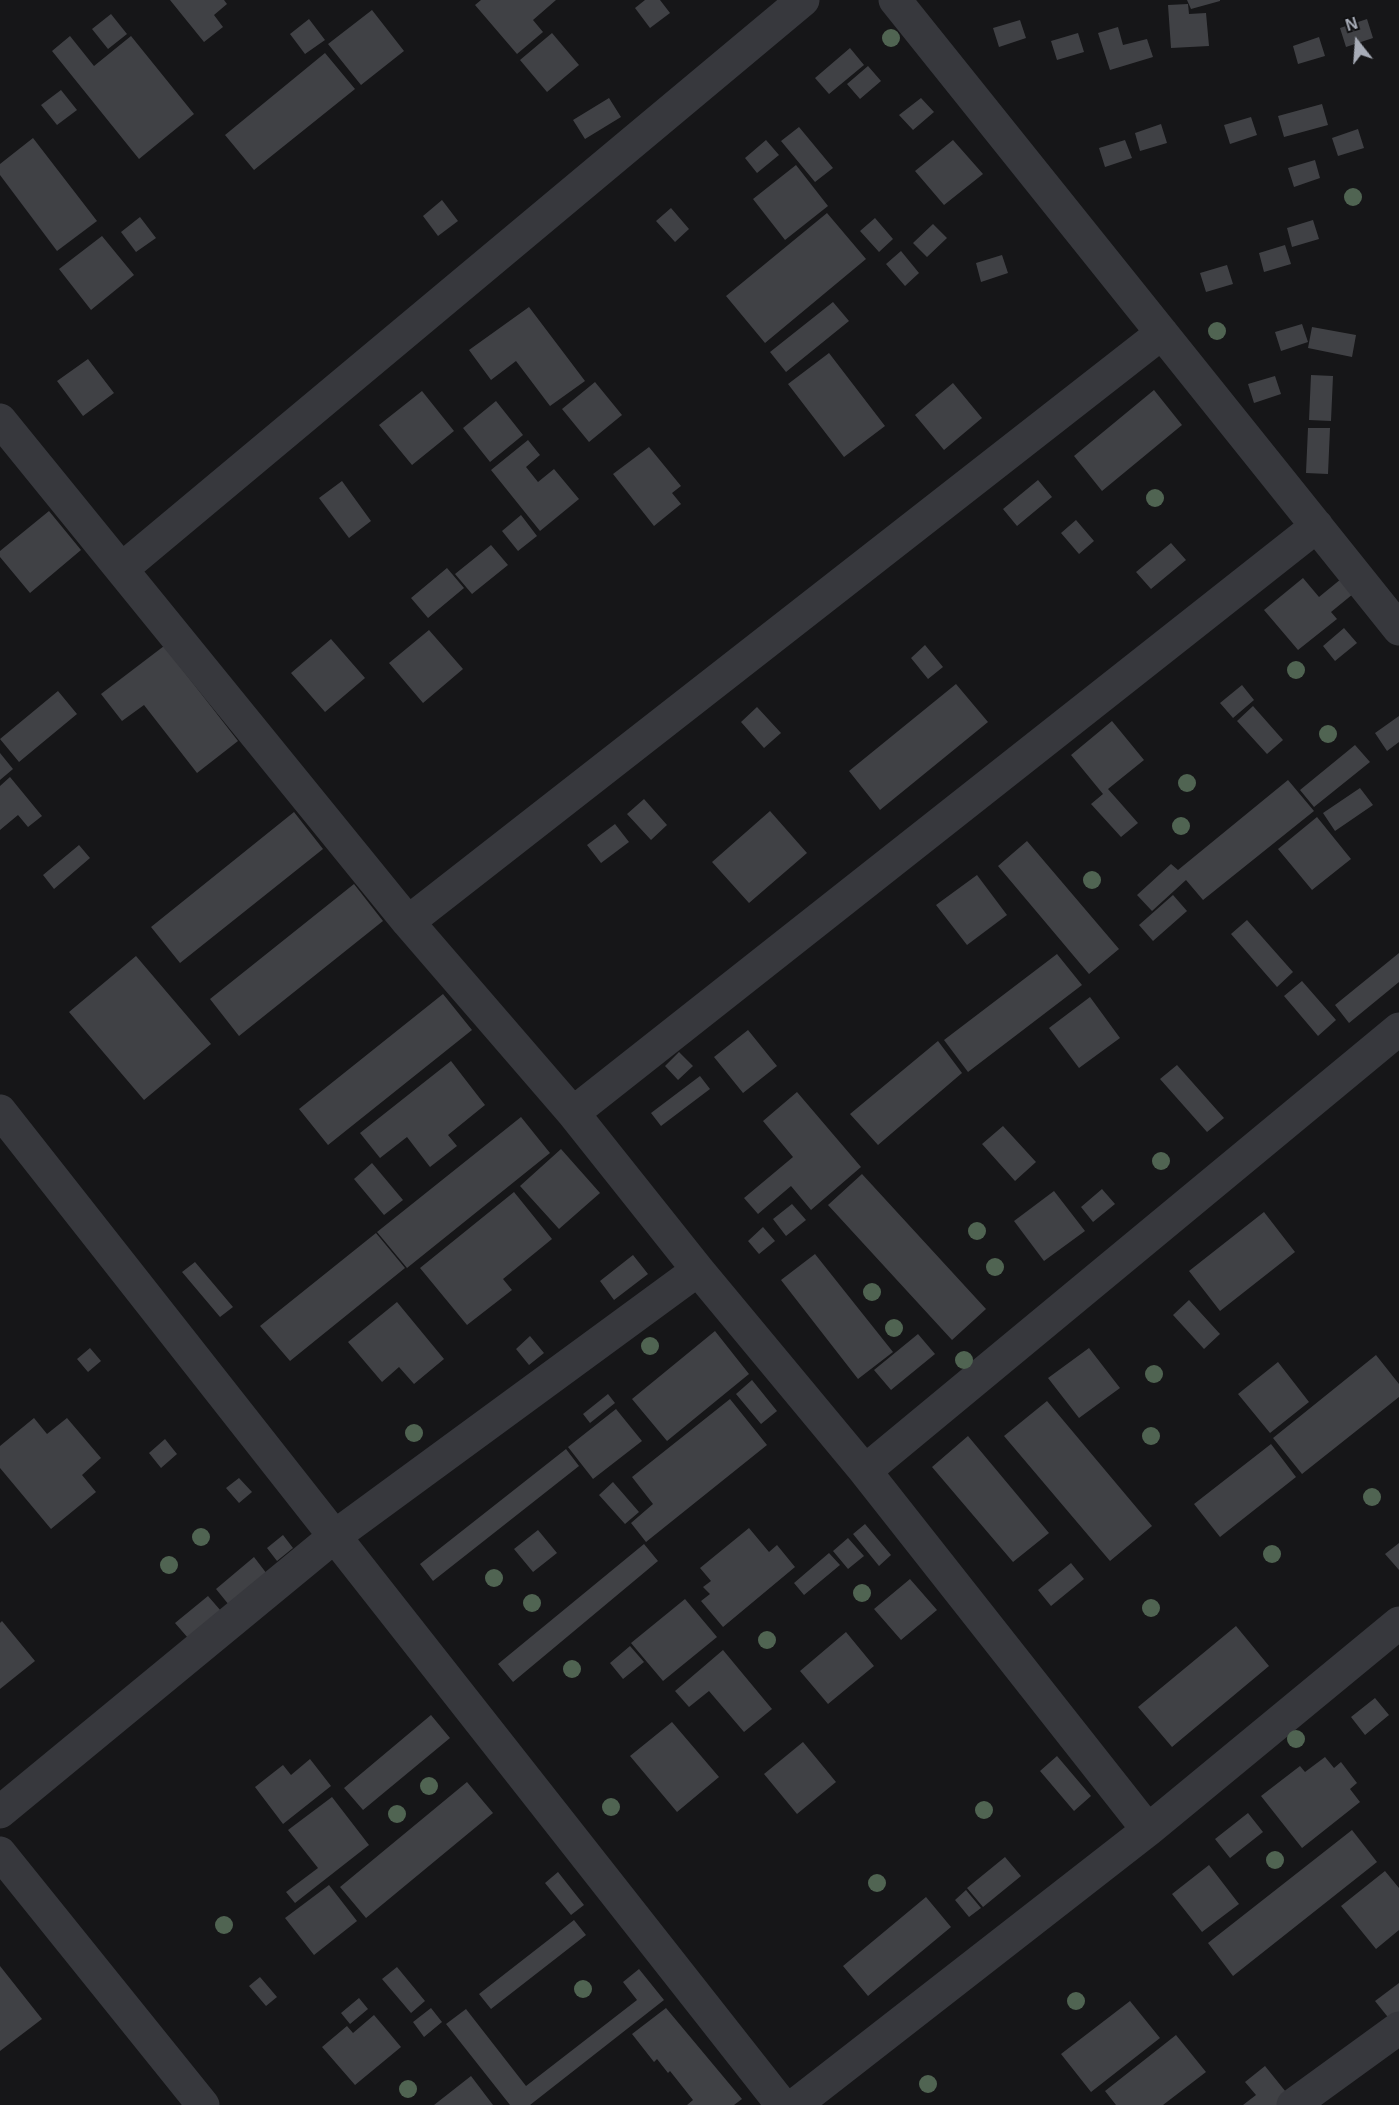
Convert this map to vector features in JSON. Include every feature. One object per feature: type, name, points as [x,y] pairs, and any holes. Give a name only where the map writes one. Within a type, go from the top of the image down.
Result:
[{"type":"street","points":[[123,568],[803,0]]},
{"type":"street","points":[[896,0],[1399,629]]},
{"type":"street","points":[[408,922],[1162,333]]},
{"type":"street","points":[[0,420],[123,568],[408,922],[573,1113],[698,1270],[865,1472],[1148,1830]]},
{"type":"street","points":[[573,1113],[1317,526]]},
{"type":"street","points":[[865,1472],[1399,1029]]},
{"type":"street","points":[[0,1111],[782,2105]]},
{"type":"street","points":[[0,1812],[334,1536],[698,1270]]},
{"type":"street","points":[[795,2105],[1148,1830],[1399,1623]]},
{"type":"street","points":[[0,1853],[203,2105]]},
{"type":"street","points":[[1293,2105],[1399,2028]]},
{"type":"building","points":[[170,0],[224,0],[227,4],[214,15],[223,27],[204,42]]},
{"type":"building","points":[[481,0],[556,0],[533,20],[543,32],[517,54],[475,5]]},
{"type":"building","points":[[645,0],[660,0],[670,13],[650,28],[635,8]]},
{"type":"building","points":[[1187,0],[1220,0],[1220,1],[1191,9]]},
{"type":"building","points":[[1188,4],[1189,14],[1206,13],[1209,46],[1171,48],[1168,5]]},
{"type":"building","points":[[372,10],[404,51],[361,85],[328,44]]},
{"type":"building","points":[[111,14],[127,34],[108,49],[92,29]]},
{"type":"building","points":[[309,19],[325,40],[305,54],[290,34]]},
{"type":"building","points":[[1367,19],[1373,38],[1346,47],[1340,28]]},
{"type":"building","points":[[1020,20],[1026,38],[999,47],[993,28]]},
{"type":"building","points":[[1118,27],[1123,45],[1147,39],[1153,57],[1110,70],[1098,33]]},
{"type":"building","points":[[552,33],[579,65],[547,92],[520,60]]},
{"type":"building","points":[[1078,33],[1084,52],[1057,60],[1051,41]]},
{"type":"building","points":[[70,36],[94,66],[131,36],[194,114],[139,159],[52,51]]},
{"type":"building","points":[[1319,37],[1325,56],[1298,64],[1293,46]]},
{"type":"building","points":[[850,48],[864,65],[829,94],[815,78]]},
{"type":"building","points":[[325,53],[355,89],[254,170],[225,135]]},
{"type":"building","points":[[868,66],[881,81],[860,99],[847,84]]},
{"type":"building","points":[[61,90],[77,110],[57,125],[41,105]]},
{"type":"building","points":[[609,98],[621,117],[585,139],[573,120]]},
{"type":"building","points":[[921,98],[934,112],[913,130],[899,115]]},
{"type":"building","points":[[1322,104],[1328,125],[1284,137],[1278,116]]},
{"type":"building","points":[[1251,117],[1257,135],[1230,144],[1224,125]]},
{"type":"building","points":[[1161,124],[1167,143],[1140,151],[1135,133]]},
{"type":"building","points":[[799,127],[833,168],[815,182],[781,141]]},
{"type":"building","points":[[1358,129],[1364,148],[1338,156],[1332,138]]},
{"type":"building","points":[[33,138],[97,221],[57,251],[0,175],[0,164]]},
{"type":"building","points":[[766,140],[779,155],[757,173],[745,158]]},
{"type":"building","points":[[953,140],[983,174],[944,205],[915,171]]},
{"type":"building","points":[[1125,140],[1132,158],[1105,167],[1099,148]]},
{"type":"building","points":[[1315,160],[1320,178],[1294,187],[1288,168]]},
{"type":"building","points":[[796,165],[828,206],[785,240],[753,199]]},
{"type":"building","points":[[442,200],[458,221],[438,236],[423,216]]},
{"type":"building","points":[[671,208],[689,229],[675,242],[656,221]]},
{"type":"building","points":[[827,213],[866,259],[765,343],[726,296]]},
{"type":"building","points":[[140,217],[156,238],[136,252],[121,232]]},
{"type":"building","points":[[875,218],[893,239],[879,252],[860,231]]},
{"type":"building","points":[[1313,220],[1319,239],[1292,247],[1287,228]]},
{"type":"building","points":[[933,224],[947,238],[927,257],[913,243]]},
{"type":"building","points":[[102,236],[134,275],[91,310],[59,269]]},
{"type":"building","points":[[1285,245],[1291,264],[1264,272],[1259,253]]},
{"type":"building","points":[[901,251],[919,273],[905,286],[886,264]]},
{"type":"building","points":[[1002,255],[1008,273],[981,282],[976,263]]},
{"type":"building","points":[[1227,265],[1233,284],[1206,292],[1200,273]]},
{"type":"building","points":[[833,302],[849,321],[786,372],[770,352]]},
{"type":"building","points":[[529,307],[585,381],[550,406],[516,361],[491,380],[469,350]]},
{"type":"building","points":[[1302,324],[1308,342],[1281,351],[1275,332]]},
{"type":"building","points":[[1312,327],[1356,335],[1352,357],[1308,348]]},
{"type":"building","points":[[829,353],[885,426],[844,457],[788,384]]},
{"type":"building","points":[[88,359],[114,393],[83,416],[57,381]]},
{"type":"building","points":[[1311,375],[1333,376],[1331,421],[1309,420]]},
{"type":"building","points":[[1275,376],[1281,394],[1254,403],[1248,384]]},
{"type":"building","points":[[595,382],[622,415],[589,442],[562,409]]},
{"type":"building","points":[[953,383],[982,418],[944,450],[915,415]]},
{"type":"building","points":[[1154,390],[1182,425],[1102,491],[1074,456]]},
{"type":"building","points":[[422,391],[454,431],[412,465],[379,425]]},
{"type":"building","points":[[496,401],[523,435],[490,462],[463,428]]},
{"type":"building","points":[[1308,428],[1330,428],[1328,474],[1306,473]]},
{"type":"building","points":[[528,440],[540,455],[526,467],[538,482],[554,469],[579,499],[540,531],[491,470]]},
{"type":"building","points":[[649,447],[681,486],[672,493],[681,504],[654,526],[613,474]]},
{"type":"building","points":[[1038,480],[1052,497],[1017,526],[1003,509]]},
{"type":"building","points":[[342,481],[371,521],[349,538],[319,498]]},
{"type":"building","points":[[49,511],[81,550],[30,593],[0,557],[0,551]]},
{"type":"building","points":[[521,515],[537,536],[518,551],[502,531]]},
{"type":"building","points":[[1076,520],[1094,541],[1079,554],[1061,533]]},
{"type":"building","points":[[1171,543],[1186,560],[1151,589],[1136,572]]},
{"type":"building","points":[[491,545],[508,565],[472,594],[455,574]]},
{"type":"building","points":[[447,568],[464,588],[428,618],[411,598]]},
{"type":"building","points":[[1303,578],[1319,597],[1341,579],[1353,594],[1331,612],[1337,619],[1298,650],[1264,610]]},
{"type":"building","points":[[1344,628],[1357,643],[1335,661],[1323,646]]},
{"type":"building","points":[[429,630],[463,669],[423,703],[389,663]]},
{"type":"building","points":[[331,639],[365,678],[325,712],[291,673]]},
{"type":"building","points":[[925,645],[943,667],[928,679],[911,658]]},
{"type":"building","points":[[164,646],[238,741],[197,773],[144,705],[122,721],[101,694]]},
{"type":"building","points":[[956,684],[988,722],[880,810],[849,771]]},
{"type":"building","points":[[1242,685],[1254,700],[1233,718],[1220,703]]},
{"type":"building","points":[[58,691],[77,714],[19,762],[0,739]]},
{"type":"building","points":[[1253,706],[1283,740],[1267,754],[1237,721]]},
{"type":"building","points":[[757,707],[781,733],[764,748],[741,722]]},
{"type":"building","points":[[1399,716],[1399,742],[1387,751],[1375,733]]},
{"type":"building","points":[[1112,721],[1144,760],[1108,789],[1138,823],[1121,837],[1091,804],[1103,794],[1071,755]]},
{"type":"building","points":[[1355,745],[1370,762],[1314,807],[1300,790]]},
{"type":"building","points":[[0,753],[13,769],[0,780]]},
{"type":"building","points":[[10,777],[42,816],[28,827],[18,815],[0,830],[0,786]]},
{"type":"building","points":[[1288,780],[1314,811],[1203,900],[1186,880],[1152,911],[1137,895],[1171,864],[1178,870]]},
{"type":"building","points":[[1360,788],[1373,805],[1335,831],[1323,813]]},
{"type":"building","points":[[644,799],[667,825],[651,840],[627,814]]},
{"type":"building","points":[[770,811],[807,853],[749,903],[712,862]]},
{"type":"building","points":[[294,812],[323,849],[180,963],[151,927]]},
{"type":"building","points":[[1317,817],[1351,859],[1312,890],[1278,849]]},
{"type":"building","points":[[615,824],[629,842],[601,863],[587,845]]},
{"type":"building","points":[[1027,841],[1119,949],[1089,974],[998,866]]},
{"type":"building","points":[[79,845],[90,858],[54,889],[43,875]]},
{"type":"building","points":[[977,875],[1007,915],[967,945],[936,905]]},
{"type":"building","points":[[354,884],[383,921],[239,1036],[210,999]]},
{"type":"building","points":[[1173,895],[1187,911],[1153,941],[1139,925]]},
{"type":"building","points":[[1247,920],[1293,972],[1277,987],[1231,934]]},
{"type":"building","points":[[1399,953],[1399,982],[1349,1023],[1335,1005]]},
{"type":"building","points":[[1057,954],[1082,985],[968,1072],[944,1040]]},
{"type":"building","points":[[136,956],[211,1044],[144,1100],[69,1012]]},
{"type":"building","points":[[1302,981],[1336,1020],[1318,1036],[1284,996]]},
{"type":"building","points":[[443,994],[472,1030],[328,1145],[299,1109]]},
{"type":"building","points":[[1090,997],[1120,1038],[1079,1068],[1049,1028]]},
{"type":"building","points":[[748,1030],[777,1066],[743,1093],[714,1057]]},
{"type":"building","points":[[938,1041],[962,1073],[878,1145],[850,1114]]},
{"type":"building","points":[[679,1052],[693,1066],[678,1080],[665,1066]]},
{"type":"building","points":[[451,1061],[485,1105],[448,1135],[457,1146],[430,1167],[407,1137],[380,1158],[360,1133]]},
{"type":"building","points":[[1177,1065],[1224,1118],[1207,1132],[1160,1079]]},
{"type":"building","points":[[700,1076],[710,1089],[661,1126],[651,1113]]},
{"type":"building","points":[[797,1092],[861,1167],[811,1210],[791,1186],[758,1214],[744,1198],[793,1157],[763,1121]]},
{"type":"building","points":[[521,1117],[550,1153],[407,1268],[377,1232]]},
{"type":"building","points":[[1003,1126],[1036,1162],[1015,1181],[982,1144]]},
{"type":"building","points":[[561,1149],[600,1193],[559,1229],[520,1186]]},
{"type":"building","points":[[372,1163],[403,1200],[384,1215],[354,1179]]},
{"type":"building","points":[[862,1174],[986,1309],[952,1340],[828,1205]]},
{"type":"building","points":[[1102,1189],[1115,1204],[1093,1222],[1081,1207]]},
{"type":"building","points":[[1054,1191],[1085,1231],[1044,1261],[1014,1221]]},
{"type":"building","points":[[514,1192],[552,1239],[503,1279],[512,1290],[467,1325],[420,1268]]},
{"type":"building","points":[[792,1204],[806,1220],[786,1236],[773,1219]]},
{"type":"building","points":[[1264,1212],[1295,1252],[1220,1311],[1189,1271]]},
{"type":"building","points":[[763,1227],[775,1241],[759,1254],[748,1241]]},
{"type":"building","points":[[376,1233],[405,1268],[290,1361],[260,1326]]},
{"type":"building","points":[[815,1254],[893,1352],[858,1379],[781,1280]]},
{"type":"building","points":[[633,1255],[648,1274],[614,1300],[600,1281]]},
{"type":"building","points":[[195,1262],[233,1307],[220,1317],[182,1272]]},
{"type":"building","points":[[1189,1300],[1220,1334],[1204,1349],[1173,1315]]},
{"type":"building","points":[[397,1302],[444,1359],[414,1384],[399,1367],[382,1382],[348,1342]]},
{"type":"building","points":[[715,1331],[749,1374],[667,1441],[632,1399]]},
{"type":"building","points":[[918,1334],[935,1354],[891,1390],[874,1370]]},
{"type":"building","points":[[530,1336],[544,1353],[529,1365],[516,1349]]},
{"type":"building","points":[[90,1348],[101,1361],[88,1372],[77,1359]]},
{"type":"building","points":[[1089,1348],[1120,1388],[1079,1418],[1048,1378]]},
{"type":"building","points":[[1376,1355],[1399,1384],[1399,1397],[1302,1474],[1273,1438]]},
{"type":"building","points":[[1278,1362],[1309,1402],[1270,1433],[1238,1394]]},
{"type":"building","points":[[752,1380],[777,1411],[761,1424],[736,1394]]},
{"type":"building","points":[[608,1394],[615,1403],[590,1423],[583,1414]]},
{"type":"building","points":[[730,1399],[767,1445],[646,1542],[631,1523],[653,1504],[632,1477]]},
{"type":"building","points":[[1047,1401],[1152,1526],[1110,1561],[1004,1436]]},
{"type":"building","points":[[616,1409],[642,1441],[593,1479],[568,1447]]},
{"type":"building","points":[[34,1418],[47,1434],[67,1418],[101,1458],[82,1475],[96,1492],[51,1529],[0,1468],[0,1446]]},
{"type":"building","points":[[968,1436],[1049,1533],[1013,1562],[932,1467]]},
{"type":"building","points":[[165,1439],[177,1454],[161,1468],[149,1453]]},
{"type":"building","points":[[1271,1444],[1296,1477],[1220,1537],[1194,1504]]},
{"type":"building","points":[[566,1449],[579,1466],[433,1581],[420,1564]]},
{"type":"building","points":[[239,1478],[252,1492],[239,1503],[226,1488]]},
{"type":"building","points":[[613,1482],[639,1512],[625,1524],[599,1495]]},
{"type":"building","points":[[865,1524],[891,1555],[879,1566],[853,1534]]},
{"type":"building","points":[[749,1528],[769,1552],[777,1545],[795,1567],[723,1627],[701,1601],[710,1594],[703,1587],[711,1581],[700,1568]]},
{"type":"building","points":[[538,1530],[557,1553],[533,1572],[514,1549]]},
{"type":"building","points":[[283,1535],[293,1548],[277,1561],[267,1548]]},
{"type":"building","points":[[848,1538],[864,1556],[848,1569],[833,1551]]},
{"type":"building","points":[[1399,1543],[1399,1570],[1385,1554]]},
{"type":"building","points":[[644,1544],[658,1561],[513,1682],[498,1664]]},
{"type":"building","points":[[829,1553],[840,1565],[804,1595],[794,1583]]},
{"type":"building","points":[[254,1557],[267,1574],[229,1605],[216,1589]]},
{"type":"building","points":[[1071,1563],[1084,1579],[1051,1606],[1038,1590]]},
{"type":"building","points":[[910,1579],[937,1610],[901,1640],[874,1609]]},
{"type":"building","points":[[208,1596],[221,1611],[188,1638],[175,1623]]},
{"type":"building","points":[[685,1599],[717,1637],[663,1681],[631,1643]]},
{"type":"building","points":[[2,1621],[35,1661],[0,1689],[0,1623]]},
{"type":"building","points":[[1236,1626],[1269,1666],[1172,1747],[1138,1707]]},
{"type":"building","points":[[846,1632],[874,1666],[828,1704],[800,1671]]},
{"type":"building","points":[[630,1646],[644,1662],[623,1679],[610,1663]]},
{"type":"building","points":[[723,1650],[772,1709],[744,1732],[709,1691],[689,1707],[675,1691]]},
{"type":"building","points":[[1375,1698],[1389,1715],[1365,1735],[1351,1717]]},
{"type":"building","points":[[431,1715],[450,1738],[363,1810],[344,1788]]},
{"type":"building","points":[[672,1722],[719,1777],[677,1812],[630,1756]]},
{"type":"building","points":[[803,1742],[836,1782],[797,1814],[764,1774]]},
{"type":"building","points":[[1057,1756],[1091,1796],[1074,1811],[1040,1771]]},
{"type":"building","points":[[1325,1757],[1334,1768],[1341,1762],[1357,1783],[1350,1789],[1360,1802],[1302,1848],[1261,1796],[1300,1766],[1305,1772]]},
{"type":"building","points":[[310,1759],[331,1786],[283,1824],[255,1787],[283,1765],[291,1775]]},
{"type":"building","points":[[467,1782],[493,1813],[366,1918],[340,1887]]},
{"type":"building","points":[[332,1797],[369,1845],[295,1903],[286,1892],[318,1868],[288,1830]]},
{"type":"building","points":[[1248,1813],[1263,1832],[1230,1858],[1215,1839]]},
{"type":"building","points":[[1352,1830],[1377,1862],[1233,1976],[1208,1943]]},
{"type":"building","points":[[1005,1857],[1021,1876],[983,1907],[967,1888]]},
{"type":"building","points":[[1209,1865],[1239,1904],[1202,1932],[1172,1894]]},
{"type":"building","points":[[1385,1871],[1399,1888],[1399,1930],[1376,1949],[1341,1906]]},
{"type":"building","points":[[558,1872],[584,1905],[571,1915],[545,1883]]},
{"type":"building","points":[[329,1885],[357,1921],[314,1955],[285,1918]]},
{"type":"building","points":[[966,1890],[981,1908],[969,1917],[955,1900]]},
{"type":"building","points":[[926,1897],[951,1927],[868,1996],[843,1966]]},
{"type":"building","points":[[574,1920],[586,1935],[491,2009],[479,1994]]},
{"type":"building","points":[[0,1966],[42,2019],[0,2051]]},
{"type":"building","points":[[397,1967],[425,2001],[411,2013],[382,1979]]},
{"type":"building","points":[[639,1969],[664,2000],[530,2105],[510,2105],[446,2024],[466,2009],[526,2086],[637,2000],[623,1982]]},
{"type":"building","points":[[260,1977],[277,1997],[266,2006],[249,1986]]},
{"type":"building","points":[[1399,1983],[1399,2015],[1391,2021],[1375,2001]]},
{"type":"building","points":[[359,1998],[368,2009],[350,2024],[341,2013]]},
{"type":"building","points":[[1130,2001],[1160,2038],[1091,2092],[1061,2054]]},
{"type":"building","points":[[431,2008],[442,2022],[424,2037],[413,2022]]},
{"type":"building","points":[[666,2008],[742,2099],[734,2105],[687,2105],[693,2100],[670,2071],[668,2073],[657,2059],[654,2062],[632,2034]]},
{"type":"building","points":[[374,2015],[401,2047],[355,2085],[322,2047],[347,2026],[353,2033]]},
{"type":"building","points":[[1176,2035],[1206,2072],[1163,2105],[1116,2105],[1105,2091]]},
{"type":"building","points":[[1265,2066],[1290,2097],[1279,2105],[1243,2105],[1256,2095],[1245,2082]]},
{"type":"building","points":[[471,2076],[493,2105],[434,2105]]}]
